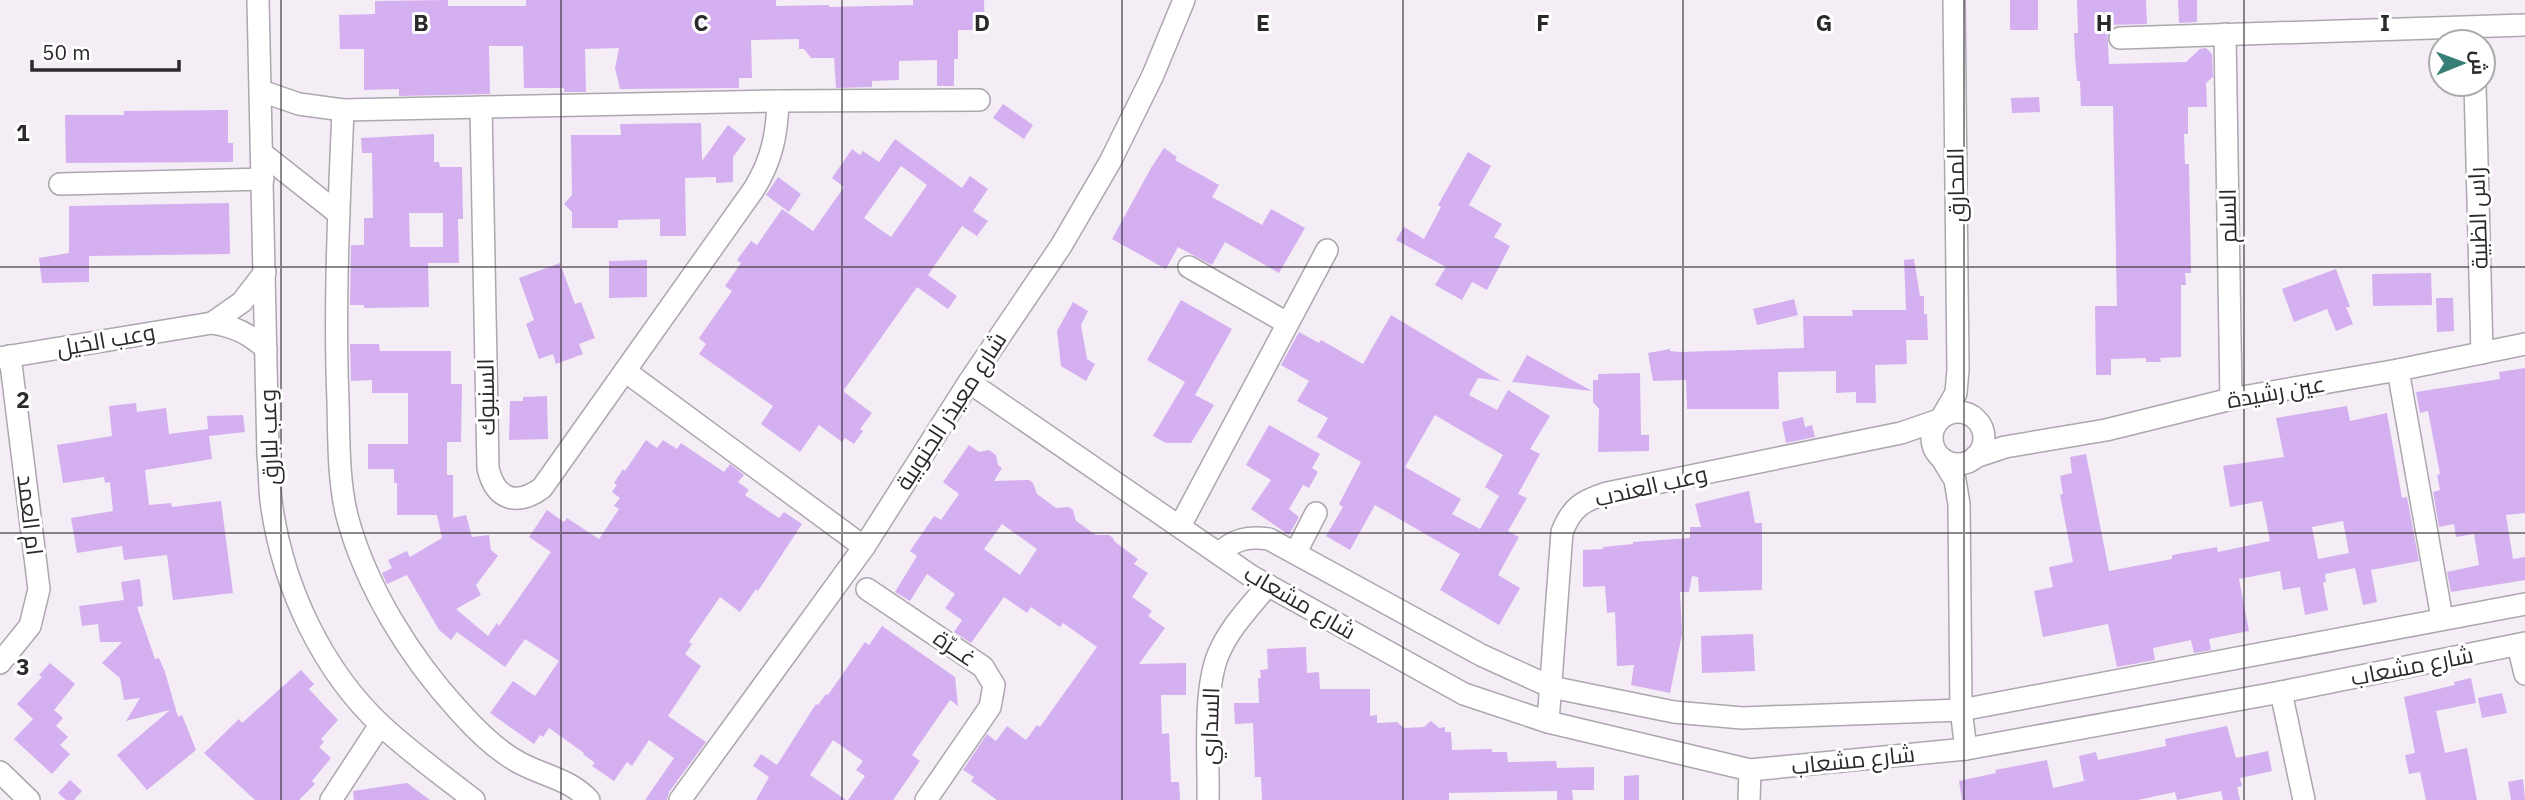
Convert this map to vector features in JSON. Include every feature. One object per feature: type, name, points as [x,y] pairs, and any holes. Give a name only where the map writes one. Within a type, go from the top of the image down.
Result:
[{"type":"street","name":"وعب لبارق","points":[[258,0],[272,508],[282,555],[298,602],[320,646],[348,687],[380,724],[474,800]]},
{"type":"street","name":"شارع معيذر الجنوبية","points":[[680,800],[864,547],[1061,246],[1110,162],[1153,75],[1184,0]]},
{"type":"street","name":"المحارق","points":[[1940,419],[1956,393],[1958,370],[1954,0]]},
{"type":"street","points":[[2497,30],[2525,25]]},
{"type":"street","points":[[2120,38],[2225,34],[2427,34]]},
{"type":"street","name":"السلم","points":[[2225,34],[2231,399]]},
{"type":"street","points":[[261,91],[299,104],[343,110],[778,101],[979,100]]},
{"type":"street","name":"راس الظبية","points":[[2475,98],[2482,353]]},
{"type":"street","name":"السنبوك","points":[[481,107],[488,468],[491,482],[501,494],[515,499],[530,497],[542,488],[763,174],[775,144],[778,101]]},
{"type":"street","points":[[343,110],[337,365],[340,472],[346,513],[359,552],[400,632],[458,710],[502,752],[530,768],[565,781],[589,800]]},
{"type":"street","points":[[263,154],[339,214]]},
{"type":"street","points":[[60,184],[263,179]]},
{"type":"street","points":[[1180,526],[1327,250]]},
{"type":"street","points":[[1189,267],[1287,323]]},
{"type":"street","name":"وعب الخيل","points":[[212,323],[242,302],[265,272]]},
{"type":"street","name":"وعب الخيل","points":[[5,357],[212,323],[247,333],[266,349]]},
{"type":"street","name":"عين رشيدة","points":[[1971,459],[2005,447],[2106,430],[2231,399],[2398,370],[2525,344]]},
{"type":"street","name":"ام العمد","points":[[0,663],[30,626],[39,589],[5,357]]},
{"type":"street","name":"المحارق","points":[[1958,370],[1976,422]]},
{"type":"street","points":[[2398,370],[2442,618]]},
{"type":"street","points":[[625,371],[864,547]]},
{"type":"street","name":"شارع مشعاب","points":[[970,382],[1268,585],[1464,694],[1548,722],[1750,771],[1966,749],[2281,692],[2521,644]]},
{"type":"street","points":[[1959,503],[1971,459],[1981,449],[1983,439],[1976,422],[1954,412],[1940,419],[1932,436],[1939,456],[1950,463],[1971,459]]},
{"type":"street","name":"وعب العندب","points":[[1548,722],[1562,532],[1569,515],[1586,500],[1607,493],[1901,433],[1940,419]]},
{"type":"street","name":"عين رشيدة","points":[[1976,422],[2028,443]]},
{"type":"street","points":[[1901,433],[1924,439],[1955,480],[1959,503],[1961,710],[1966,749]]},
{"type":"street","points":[[1296,552],[1316,513]]},
{"type":"street","name":"شارع مشعاب","points":[[1219,554],[1229,543],[1257,537],[1269,539],[1481,655],[1551,687],[1674,712],[1742,719],[1961,710],[2525,604]]},
{"type":"street","name":"السداري","points":[[1208,800],[1210,681],[1218,654],[1232,628],[1268,585]]},
{"type":"street","name":"غــرّة","points":[[867,589],[983,667],[994,685],[990,707],[926,800]]},
{"type":"street","points":[[2521,644],[2525,674]]},
{"type":"street","points":[[2281,692],[2304,800]]},
{"type":"street","points":[[331,800],[380,724]]},
{"type":"street","points":[[1749,800],[1750,771]]},
{"type":"street","points":[[0,774],[29,800]]},
{"type":"building","points":[[448,0],[448,6],[526,6],[526,0],[776,0],[776,6],[829,7],[913,5],[913,0],[984,0],[985,30],[958,30],[954,86],[937,86],[937,60],[899,61],[899,80],[872,81],[872,87],[836,88],[834,58],[811,58],[804,49],[799,49],[799,39],[751,40],[752,78],[739,78],[739,88],[620,89],[615,68],[619,48],[585,49],[586,92],[564,92],[564,88],[524,88],[523,46],[489,46],[490,94],[399,96],[399,89],[364,90],[364,49],[340,49],[339,15],[375,14],[375,1]]},
{"type":"building","points":[[2010,0],[2038,0],[2038,30],[2010,30]]},
{"type":"building","points":[[2077,0],[2146,0],[2147,24],[2107,25],[2109,64],[2186,62],[2200,49],[2206,48],[2212,54],[2213,77],[2206,83],[2207,107],[2188,107],[2188,134],[2184,134],[2185,164],[2189,164],[2191,273],[2185,273],[2186,285],[2181,285],[2181,357],[2160,358],[2161,362],[2146,362],[2146,358],[2111,359],[2111,375],[2096,375],[2095,306],[2117,306],[2113,106],[2081,106],[2074,33],[2078,33]]},
{"type":"building","points":[[2178,0],[2197,0],[2197,22],[2179,23]]},
{"type":"building","points":[[2039,97],[2040,112],[2012,113],[2011,98]]},
{"type":"building","points":[[1003,104],[1033,125],[1024,139],[993,118]]},
{"type":"building","points":[[228,110],[228,143],[233,143],[233,162],[66,163],[65,115],[124,115],[124,111]]},
{"type":"building","points":[[701,123],[702,161],[728,125],[746,139],[733,157],[733,182],[716,183],[716,177],[685,178],[686,236],[660,236],[660,219],[618,220],[618,228],[572,228],[572,212],[564,204],[572,195],[571,135],[621,135],[620,124]]},
{"type":"building","points":[[434,134],[434,162],[439,162],[440,167],[462,167],[463,219],[458,219],[459,263],[428,263],[429,307],[364,308],[364,305],[350,305],[351,245],[364,245],[364,218],[373,218],[372,153],[362,153],[361,138]],"holes":[[[409,213],[443,213],[443,247],[410,247]]]},
{"type":"building","points":[[895,139],[962,188],[970,176],[988,189],[973,211],[988,221],[977,236],[962,226],[928,275],[957,296],[948,309],[917,287],[844,390],[872,413],[860,429],[863,431],[854,444],[845,438],[842,442],[819,425],[800,452],[761,424],[773,406],[699,354],[706,344],[699,338],[732,291],[725,286],[741,263],[737,260],[751,241],[757,245],[782,209],[813,231],[844,187],[832,178],[852,149],[860,155],[863,151],[879,162]],"holes":[[[901,166],[927,185],[891,237],[864,218]]]},
{"type":"building","points":[[1164,148],[1177,157],[1175,160],[1219,185],[1212,197],[1262,225],[1271,209],[1305,228],[1279,273],[1225,242],[1212,265],[1178,247],[1166,269],[1112,239]]},
{"type":"building","points":[[1468,152],[1491,166],[1469,205],[1502,224],[1494,237],[1510,246],[1487,290],[1472,282],[1462,300],[1435,285],[1446,267],[1396,240],[1404,227],[1424,239],[1441,207],[1438,205]]},
{"type":"building","points":[[778,177],[801,194],[789,212],[766,195]]},
{"type":"building","points":[[229,203],[230,254],[89,256],[89,282],[42,283],[39,258],[69,253],[69,206]]},
{"type":"building","points":[[1914,259],[1920,296],[1924,296],[1928,340],[1906,340],[1907,364],[1875,365],[1876,403],[1856,403],[1856,392],[1836,393],[1836,371],[1778,372],[1779,409],[1687,409],[1686,380],[1653,381],[1648,353],[1670,349],[1680,352],[1804,348],[1803,316],[1853,316],[1852,310],[1906,310],[1904,260]]},
{"type":"building","points":[[647,260],[647,297],[609,298],[609,261]]},
{"type":"building","points":[[560,263],[575,304],[581,302],[595,338],[579,344],[583,354],[556,364],[553,354],[539,359],[526,324],[534,320],[519,278]]},
{"type":"building","points":[[2336,269],[2350,307],[2346,307],[2353,324],[2336,331],[2327,309],[2294,322],[2282,289]]},
{"type":"building","points":[[2431,273],[2432,305],[2373,306],[2372,274]]},
{"type":"building","points":[[2436,298],[2453,298],[2454,331],[2437,332]]},
{"type":"building","points":[[1794,299],[1798,315],[1757,325],[1753,309]]},
{"type":"building","points":[[1181,300],[1232,329],[1195,395],[1214,405],[1191,443],[1166,443],[1153,436],[1185,382],[1147,360]]},
{"type":"building","points":[[1073,302],[1088,311],[1081,325],[1087,359],[1095,364],[1086,381],[1061,366],[1057,331]]},
{"type":"building","points":[[1391,315],[1501,381],[1478,378],[1469,395],[1497,410],[1508,390],[1550,416],[1530,449],[1540,454],[1518,494],[1527,498],[1508,531],[1519,537],[1498,575],[1520,588],[1499,625],[1440,590],[1460,554],[1375,505],[1350,550],[1326,536],[1343,507],[1339,504],[1361,462],[1317,437],[1328,418],[1297,401],[1309,381],[1281,365],[1299,332],[1319,343],[1321,340],[1363,364]],"holes":[[[1435,415],[1503,455],[1485,487],[1499,496],[1480,529],[1452,514],[1461,499],[1405,467]]]},
{"type":"building","points":[[350,344],[379,344],[380,351],[451,351],[451,384],[462,384],[461,442],[447,442],[447,475],[453,475],[453,518],[466,515],[472,537],[489,535],[491,550],[498,556],[476,585],[481,595],[456,609],[488,636],[497,623],[499,626],[551,552],[529,537],[547,510],[564,522],[567,518],[599,539],[619,509],[614,506],[620,498],[612,492],[617,485],[614,483],[646,440],[657,448],[663,440],[677,449],[681,443],[724,472],[730,464],[744,475],[738,482],[749,490],[745,495],[779,518],[784,512],[802,524],[758,591],[756,589],[740,612],[720,597],[689,642],[692,644],[685,654],[701,666],[668,716],[706,742],[669,792],[667,800],[645,800],[674,758],[649,740],[632,766],[627,762],[614,781],[592,766],[595,763],[584,753],[549,728],[534,744],[490,713],[513,681],[535,696],[559,661],[525,639],[505,667],[457,632],[451,640],[439,630],[407,575],[387,584],[382,573],[392,568],[388,560],[407,551],[410,557],[442,538],[437,515],[397,515],[394,469],[368,469],[368,444],[408,444],[408,393],[372,393],[372,380],[351,381]]},
{"type":"building","points":[[1527,355],[1592,391],[1512,382]]},
{"type":"building","points":[[2525,368],[2525,513],[2506,515],[2513,559],[2525,557],[2525,580],[2451,592],[2447,572],[2479,565],[2474,534],[2456,537],[2454,524],[2439,527],[2433,492],[2440,490],[2437,475],[2440,474],[2428,411],[2420,413],[2416,392],[2500,379],[2499,372]]},
{"type":"building","points":[[1640,373],[1641,435],[1649,435],[1649,451],[1598,452],[1599,409],[1593,402],[1593,380],[1598,380],[1598,374]]},
{"type":"building","points":[[547,396],[548,439],[509,440],[510,401],[523,401],[523,397]]},
{"type":"building","points":[[136,403],[137,412],[166,408],[169,434],[208,429],[207,416],[243,415],[245,432],[209,436],[212,459],[145,470],[149,505],[171,503],[172,507],[221,501],[233,593],[173,600],[167,555],[124,560],[122,546],[77,553],[71,518],[113,511],[110,482],[105,483],[104,477],[63,483],[57,445],[112,436],[109,406]]},
{"type":"building","points":[[2347,406],[2350,421],[2387,413],[2402,498],[2407,497],[2419,561],[2371,570],[2377,602],[2363,605],[2355,568],[2325,574],[2326,582],[2323,583],[2328,610],[2305,615],[2300,587],[2283,590],[2280,571],[2239,579],[2249,631],[2209,639],[2211,650],[2194,653],[2191,640],[2153,648],[2155,660],[2117,667],[2108,624],[2043,637],[2034,591],[2053,587],[2049,567],[2073,562],[2060,495],[2063,494],[2060,476],[2072,473],[2070,457],[2086,454],[2109,571],[2217,547],[2218,552],[2270,541],[2262,501],[2230,507],[2223,466],[2284,457],[2276,418]],"holes":[[[2343,521],[2349,553],[2318,559],[2312,527]]]},
{"type":"building","points":[[1803,417],[1805,427],[1812,425],[1815,437],[1786,443],[1782,422]]},
{"type":"building","points":[[1269,425],[1320,454],[1312,468],[1318,472],[1309,488],[1303,485],[1289,509],[1299,517],[1289,535],[1251,509],[1271,480],[1246,465]]},
{"type":"building","points":[[969,445],[979,452],[989,450],[996,455],[998,465],[1002,468],[994,481],[1029,480],[1037,494],[1056,508],[1069,507],[1073,510],[1076,521],[1096,535],[1109,535],[1138,559],[1134,564],[1148,573],[1132,597],[1152,611],[1148,616],[1165,628],[1139,664],[1186,663],[1186,695],[1161,695],[1162,734],[1169,733],[1171,782],[1179,782],[1180,800],[997,800],[971,781],[974,777],[963,770],[987,734],[996,741],[1007,726],[1026,740],[1037,725],[1040,727],[1097,647],[1063,623],[1060,627],[1031,607],[1027,613],[1004,597],[971,643],[954,632],[962,620],[945,608],[955,594],[927,574],[910,601],[895,592],[917,556],[910,551],[934,516],[941,520],[959,494],[943,482]],"holes":[[[1002,524],[1037,549],[1020,575],[984,549]]]},
{"type":"building","points":[[1749,491],[1755,523],[1762,523],[1762,590],[1699,592],[1698,577],[1692,576],[1689,592],[1680,592],[1682,634],[1670,693],[1631,685],[1634,665],[1617,666],[1615,612],[1607,613],[1605,586],[1583,587],[1583,550],[1603,549],[1633,542],[1690,538],[1690,527],[1701,527],[1695,504]]},
{"type":"building","points":[[140,579],[143,606],[137,607],[155,659],[159,658],[165,672],[178,717],[182,715],[196,750],[147,790],[117,755],[170,710],[126,721],[140,698],[124,700],[120,678],[102,663],[122,642],[100,642],[98,624],[82,626],[79,606],[124,600],[121,582]]},
{"type":"building","points":[[882,626],[955,677],[958,706],[950,700],[912,755],[920,761],[893,800],[848,800],[865,776],[856,770],[863,761],[833,740],[810,775],[846,800],[756,800],[769,777],[753,766],[761,754],[777,765],[816,704],[828,695],[865,642],[869,645]]},
{"type":"building","points":[[1753,634],[1755,671],[1702,673],[1701,636]]},
{"type":"building","points":[[1306,647],[1307,673],[1319,672],[1320,689],[1370,689],[1370,716],[1377,715],[1377,723],[1397,722],[1404,728],[1424,727],[1431,721],[1439,728],[1445,727],[1445,732],[1451,732],[1452,750],[1492,749],[1492,752],[1507,752],[1508,762],[1556,761],[1557,768],[1594,767],[1594,790],[1572,790],[1573,800],[1557,800],[1557,791],[1449,793],[1449,800],[1262,800],[1261,777],[1255,777],[1253,723],[1235,724],[1234,703],[1259,703],[1258,678],[1261,678],[1260,670],[1268,669],[1267,649]]},
{"type":"building","points":[[50,663],[75,684],[54,710],[63,718],[56,726],[68,737],[60,745],[70,754],[52,774],[14,739],[33,719],[17,704],[42,677],[39,675]]},
{"type":"building","points":[[301,670],[314,684],[309,689],[338,720],[321,739],[324,742],[319,747],[331,758],[312,781],[315,784],[299,800],[255,800],[204,753],[239,719],[242,723]]},
{"type":"building","points":[[2471,678],[2476,703],[2436,711],[2445,753],[2467,748],[2477,800],[2426,800],[2420,772],[2409,774],[2405,755],[2415,753],[2404,697],[2455,685],[2454,682]]},
{"type":"building","points":[[2502,693],[2507,713],[2482,718],[2478,698]]},
{"type":"building","points":[[2227,726],[2236,758],[2268,751],[2272,771],[2240,778],[2242,786],[2237,787],[2240,800],[2223,800],[2221,791],[2177,800],[2175,792],[2138,800],[1962,800],[1959,781],[1996,773],[1995,770],[2047,760],[2053,788],[2084,781],[2079,756],[2096,752],[2098,760],[2166,746],[2165,739]]},
{"type":"building","points":[[1639,775],[1639,800],[1624,800],[1624,776]]},
{"type":"building","points":[[2523,779],[2525,800],[2511,800],[2508,782]]},
{"type":"building","points":[[70,780],[82,791],[74,800],[66,800],[58,793]]},
{"type":"building","points":[[407,783],[430,800],[354,800],[353,791]]}]
